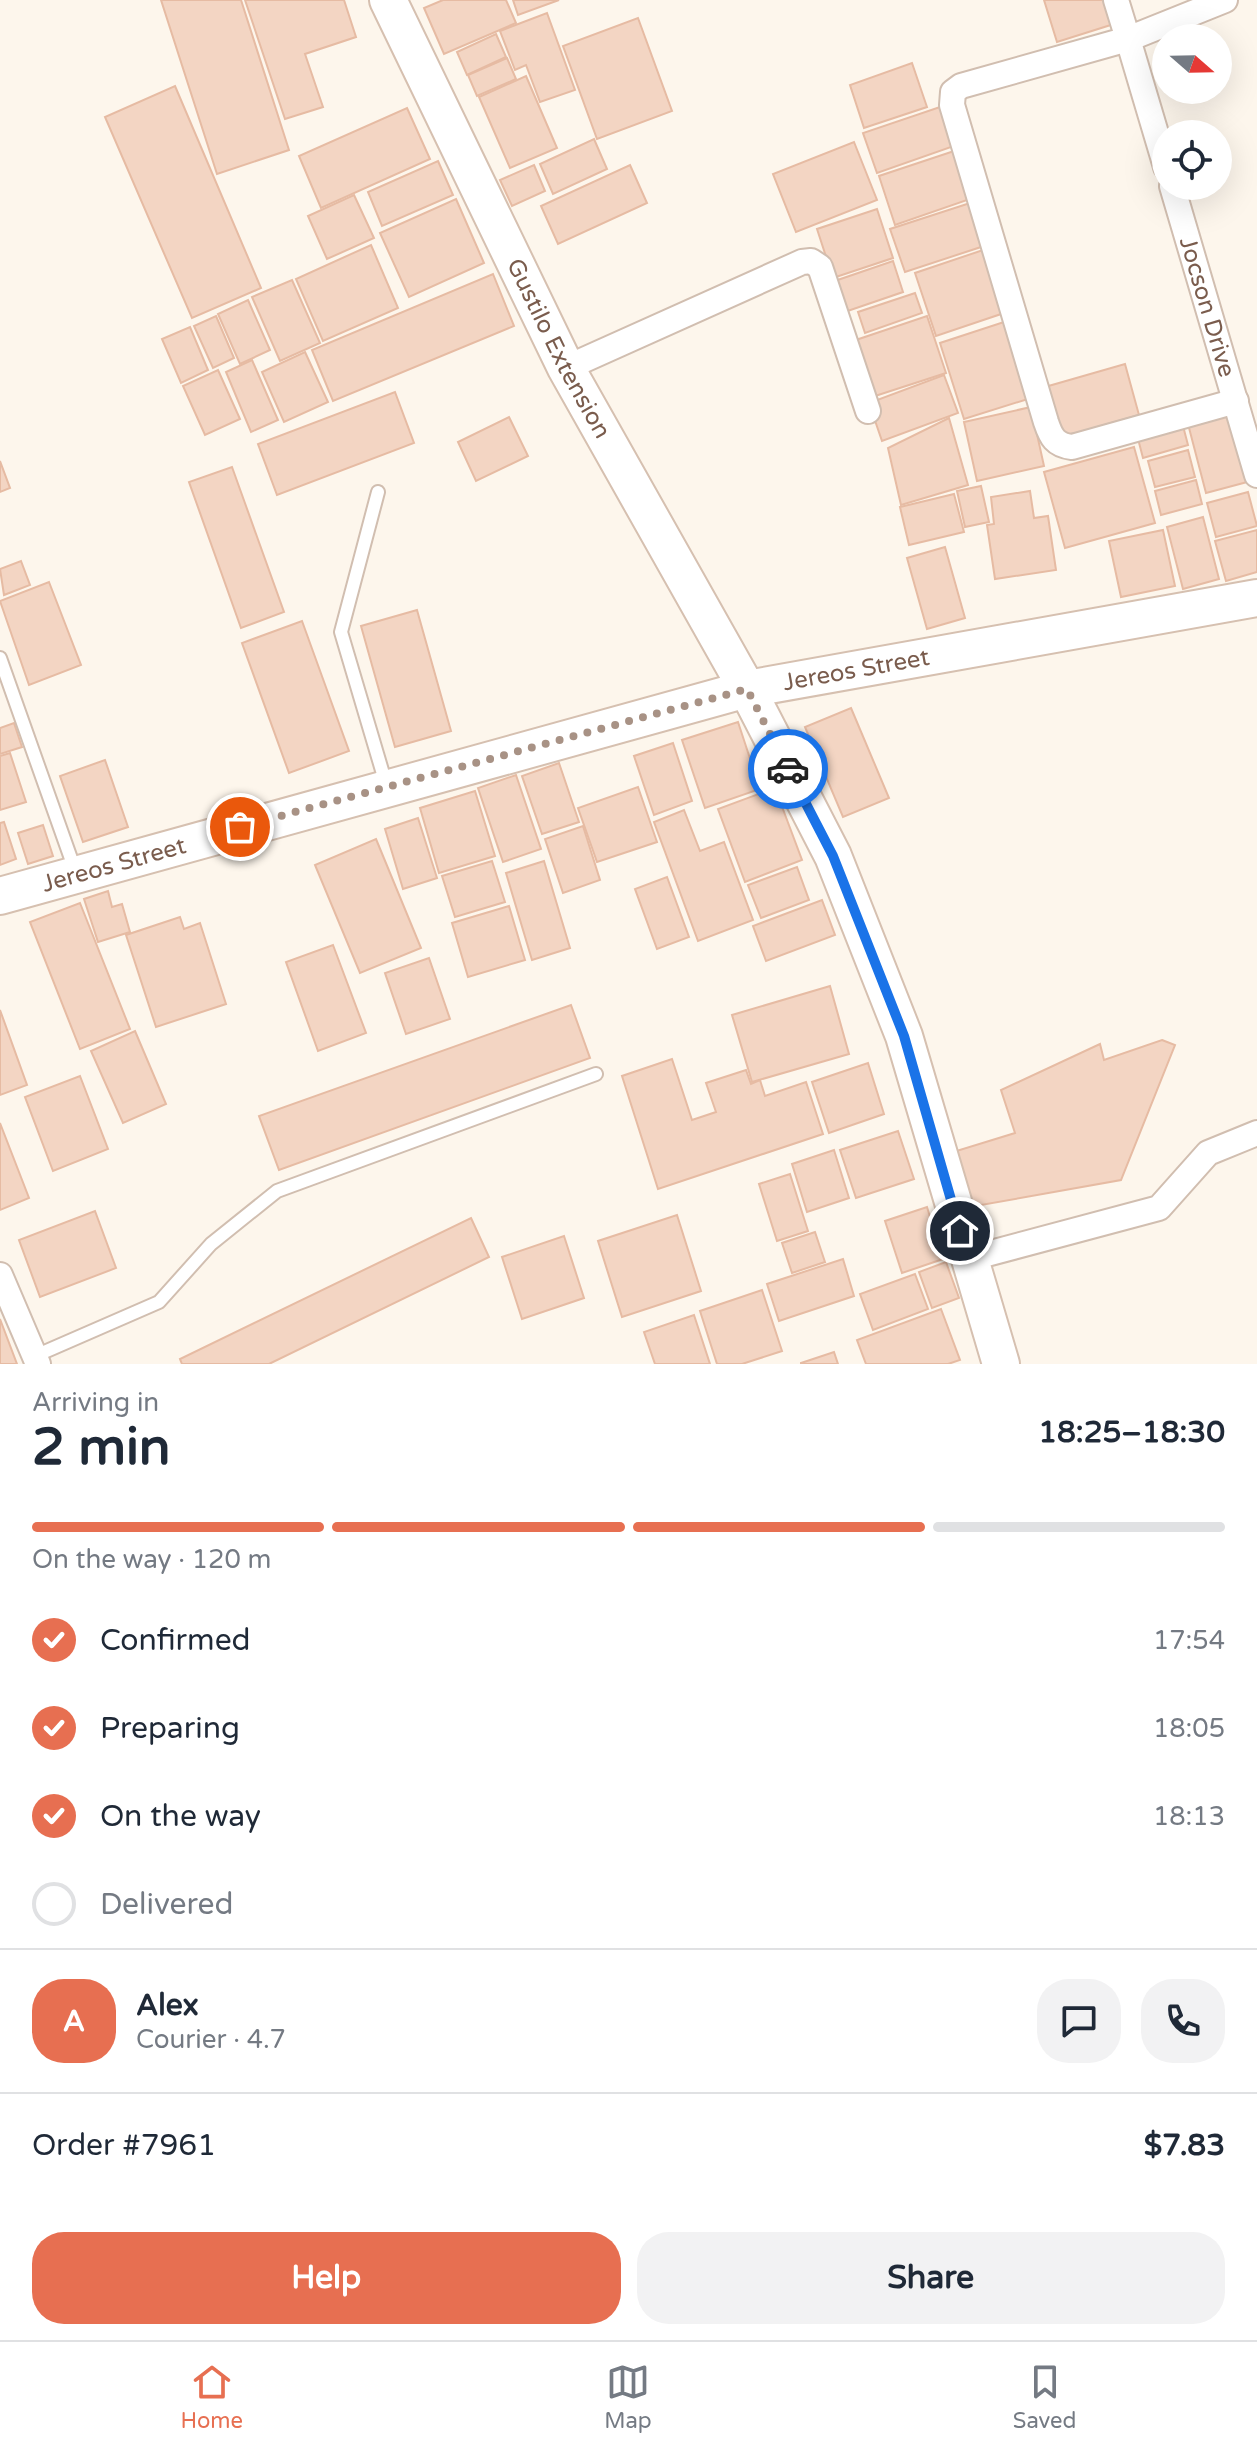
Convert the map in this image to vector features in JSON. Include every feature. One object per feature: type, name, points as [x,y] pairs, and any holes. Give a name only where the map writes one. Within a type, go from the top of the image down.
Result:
[{"type":"street","name":"Gustilo Extension","points":[[388,0],[566,368],[747,689],[833,856],[904,1036],[1001,1364]]},
{"type":"street","points":[[1116,0],[1152,120]]},
{"type":"street","points":[[1225,0],[1128,39],[961,86],[953,92],[952,105],[1052,438],[1072,447],[1236,401]]},
{"type":"street","name":"Jocson Drive","points":[[1176,200],[1257,475]]},
{"type":"street","points":[[566,368],[802,262],[811,261],[820,267],[868,411]]},
{"type":"street","name":"Jereos Street","points":[[0,896],[747,689],[1257,598]]},
{"type":"street","points":[[968,1259],[1159,1208],[1208,1153],[1257,1133]]},
{"type":"street","points":[[0,1275],[36,1360]]},
{"type":"lane","points":[[378,492],[341,632],[387,787]]},
{"type":"lane","points":[[0,658],[76,873]]},
{"type":"lane","points":[[36,1360],[159,1302],[211,1244],[277,1191],[596,1074]]},
{"type":"building","points":[[161,0],[241,0],[289,150],[217,174]]},
{"type":"building","points":[[245,0],[344,0],[356,37],[305,54],[323,107],[285,119]]},
{"type":"building","points":[[443,0],[506,0],[516,23],[444,54],[424,8]]},
{"type":"building","points":[[513,0],[559,0],[518,15]]},
{"type":"building","points":[[1044,0],[1110,0],[1117,23],[1057,42]]},
{"type":"building","points":[[547,13],[575,90],[540,102],[526,65],[515,70],[500,31]]},
{"type":"building","points":[[638,18],[672,111],[597,139],[563,46]]},
{"type":"building","points":[[496,34],[506,57],[467,75],[457,52]]},
{"type":"building","points":[[507,58],[516,79],[477,96],[468,75]]},
{"type":"building","points":[[912,63],[927,107],[864,128],[850,85]]},
{"type":"building","points":[[526,76],[557,148],[510,168],[479,97]]},
{"type":"building","points":[[175,86],[261,288],[192,318],[105,117]]},
{"type":"building","points":[[940,107],[954,146],[877,173],[863,133]]},
{"type":"building","points":[[407,108],[430,159],[321,208],[299,156]]},
{"type":"building","points":[[594,139],[607,169],[553,194],[540,164]]},
{"type":"building","points":[[854,142],[877,200],[796,232],[773,174]]},
{"type":"building","points":[[957,150],[973,198],[895,225],[879,176]]},
{"type":"building","points":[[438,161],[453,195],[382,226],[368,192]]},
{"type":"building","points":[[534,165],[545,191],[512,206],[500,180]]},
{"type":"building","points":[[630,165],[647,203],[558,244],[541,206]]},
{"type":"building","points":[[354,195],[374,238],[327,259],[308,216]]},
{"type":"building","points":[[456,199],[484,263],[409,297],[380,233]]},
{"type":"building","points":[[970,203],[984,246],[905,272],[890,229]]},
{"type":"building","points":[[877,209],[893,258],[833,278],[817,229]]},
{"type":"building","points":[[371,245],[398,308],[323,341],[296,279]]},
{"type":"building","points":[[986,249],[1007,312],[936,336],[915,273]]},
{"type":"building","points":[[893,261],[903,292],[836,315],[826,284]]},
{"type":"building","points":[[493,274],[514,326],[333,401],[312,350]]},
{"type":"building","points":[[292,280],[320,343],[280,361],[252,297]]},
{"type":"building","points":[[915,293],[922,313],[865,333],[858,312]]},
{"type":"building","points":[[248,300],[270,350],[240,364],[218,314]]},
{"type":"building","points":[[216,316],[234,358],[213,368],[194,326]]},
{"type":"building","points":[[927,316],[946,373],[869,398],[850,342]]},
{"type":"building","points":[[1007,321],[1031,398],[964,419],[940,343]]},
{"type":"building","points":[[190,327],[208,370],[181,383],[162,339]]},
{"type":"building","points":[[305,352],[328,402],[284,422],[262,372]]},
{"type":"building","points":[[252,360],[278,420],[251,432],[226,372]]},
{"type":"building","points":[[1125,364],[1139,415],[1059,438],[1045,387]]},
{"type":"building","points":[[218,370],[240,419],[205,435],[183,386]]},
{"type":"building","points":[[944,375],[958,413],[882,441],[869,403]]},
{"type":"building","points":[[395,392],[414,443],[277,495],[258,444]]},
{"type":"building","points":[[1031,407],[1044,466],[977,481],[964,422]]},
{"type":"building","points":[[1233,412],[1251,481],[1206,493],[1188,424]]},
{"type":"building","points":[[509,417],[528,456],[476,481],[458,442]]},
{"type":"building","points":[[949,418],[968,485],[901,505],[888,448]]},
{"type":"building","points":[[1182,422],[1188,445],[1143,458],[1137,435]]},
{"type":"building","points":[[1134,447],[1155,523],[1065,548],[1044,472]]},
{"type":"building","points":[[1188,450],[1195,477],[1155,487],[1148,461]]},
{"type":"building","points":[[0,461],[10,488],[0,492]]},
{"type":"building","points":[[232,467],[284,612],[241,628],[189,482]]},
{"type":"building","points":[[1196,480],[1202,504],[1161,515],[1155,491]]},
{"type":"building","points":[[981,486],[989,522],[965,527],[957,491]]},
{"type":"building","points":[[1030,491],[1034,518],[1048,516],[1056,570],[995,579],[987,525],[994,524],[991,497]]},
{"type":"building","points":[[1248,492],[1257,526],[1216,537],[1207,503]]},
{"type":"building","points":[[954,494],[964,532],[909,545],[900,507]]},
{"type":"building","points":[[1203,517],[1219,579],[1183,589],[1167,527]]},
{"type":"building","points":[[1163,530],[1175,586],[1121,597],[1109,541]]},
{"type":"building","points":[[1257,530],[1257,572],[1226,581],[1215,541]]},
{"type":"building","points":[[945,547],[965,618],[927,629],[907,558]]},
{"type":"building","points":[[21,561],[30,585],[4,595],[0,569]]},
{"type":"building","points":[[49,582],[81,665],[29,685],[0,601]]},
{"type":"building","points":[[417,610],[451,731],[395,747],[361,626]]},
{"type":"building","points":[[302,621],[349,751],[289,773],[242,643]]},
{"type":"building","points":[[851,708],[889,798],[843,817],[805,727]]},
{"type":"building","points":[[738,722],[760,789],[705,808],[682,740]]},
{"type":"building","points":[[14,723],[22,747],[0,754],[0,728]]},
{"type":"building","points":[[673,743],[692,801],[654,815],[634,756]]},
{"type":"building","points":[[10,753],[26,802],[0,810],[0,756]]},
{"type":"building","points":[[105,760],[128,827],[83,842],[60,776]]},
{"type":"building","points":[[559,763],[579,822],[542,834],[522,776]]},
{"type":"building","points":[[516,775],[541,849],[503,862],[478,788]]},
{"type":"building","points":[[638,787],[657,842],[597,862],[578,808]]},
{"type":"building","points":[[775,788],[802,860],[745,882],[718,809]]},
{"type":"building","points":[[475,791],[495,856],[439,873],[420,808]]},
{"type":"building","points":[[684,810],[700,851],[724,842],[753,920],[698,941],[654,822]]},
{"type":"building","points":[[418,818],[437,878],[403,889],[385,829]]},
{"type":"building","points":[[4,822],[16,859],[0,865],[0,823]]},
{"type":"building","points":[[43,825],[53,856],[28,864],[18,833]]},
{"type":"building","points":[[583,826],[600,880],[563,893],[545,839]]},
{"type":"building","points":[[376,839],[421,948],[360,973],[315,865]]},
{"type":"building","points":[[492,861],[505,902],[455,917],[442,876]]},
{"type":"building","points":[[544,861],[570,948],[532,960],[506,873]]},
{"type":"building","points":[[797,867],[809,900],[761,918],[748,885]]},
{"type":"building","points":[[667,877],[689,937],[657,949],[635,889]]},
{"type":"building","points":[[108,891],[112,907],[122,904],[130,932],[98,942],[84,899]]},
{"type":"building","points":[[822,900],[835,935],[766,961],[753,926]]},
{"type":"building","points":[[80,903],[130,1029],[80,1049],[30,922]]},
{"type":"building","points":[[509,906],[525,960],[468,977],[452,923]]},
{"type":"building","points":[[180,917],[184,929],[200,923],[226,1004],[156,1027],[126,935]]},
{"type":"building","points":[[333,945],[366,1033],[318,1051],[286,962]]},
{"type":"building","points":[[429,958],[450,1019],[406,1034],[385,973]]},
{"type":"building","points":[[830,986],[849,1054],[752,1082],[732,1015]]},
{"type":"building","points":[[571,1005],[590,1058],[279,1170],[259,1116]]},
{"type":"building","points":[[0,1010],[27,1085],[0,1095]]},
{"type":"building","points":[[135,1031],[166,1104],[123,1123],[91,1051]]},
{"type":"building","points":[[1162,1040],[1175,1045],[1121,1180],[970,1207],[940,1156],[1015,1133],[1001,1090],[1100,1044],[1104,1060]]},
{"type":"building","points":[[672,1059],[692,1120],[716,1112],[706,1083],[746,1070],[751,1084],[760,1080],[765,1096],[806,1082],[823,1134],[658,1189],[622,1076]]},
{"type":"building","points":[[868,1063],[884,1114],[829,1133],[812,1082]]},
{"type":"building","points":[[80,1076],[108,1149],[53,1171],[25,1097]]},
{"type":"building","points":[[0,1123],[29,1198],[0,1210]]},
{"type":"building","points":[[898,1131],[914,1179],[856,1198],[840,1150]]},
{"type":"building","points":[[834,1150],[849,1198],[807,1212],[792,1164]]},
{"type":"building","points":[[790,1174],[808,1231],[777,1241],[759,1184]]},
{"type":"building","points":[[927,1207],[943,1259],[902,1273],[885,1221]]},
{"type":"building","points":[[95,1211],[116,1268],[40,1297],[19,1240]]},
{"type":"building","points":[[677,1215],[701,1291],[622,1317],[598,1241]]},
{"type":"building","points":[[471,1218],[489,1257],[269,1364],[182,1364],[180,1359]]},
{"type":"building","points":[[815,1232],[825,1262],[792,1273],[782,1243]]},
{"type":"building","points":[[564,1236],[584,1298],[522,1319],[502,1257]]},
{"type":"building","points":[[843,1259],[854,1296],[779,1321],[767,1284]]},
{"type":"building","points":[[946,1262],[959,1298],[932,1308],[919,1272]]},
{"type":"building","points":[[915,1274],[928,1309],[873,1330],[860,1294]]},
{"type":"building","points":[[762,1290],[782,1351],[742,1364],[717,1364],[700,1311]]},
{"type":"building","points":[[941,1309],[960,1360],[948,1364],[866,1364],[857,1340]]},
{"type":"building","points":[[694,1315],[710,1364],[655,1364],[644,1332]]},
{"type":"building","points":[[0,1319],[17,1364],[0,1364]]},
{"type":"building","points":[[834,1352],[838,1364],[801,1364],[801,1363]]},
{"type":"way so far","points":[[240,827],[747,689],[788,769]]},
{"type":"route","points":[[788,769],[833,856],[904,1036],[960,1231]]}]
